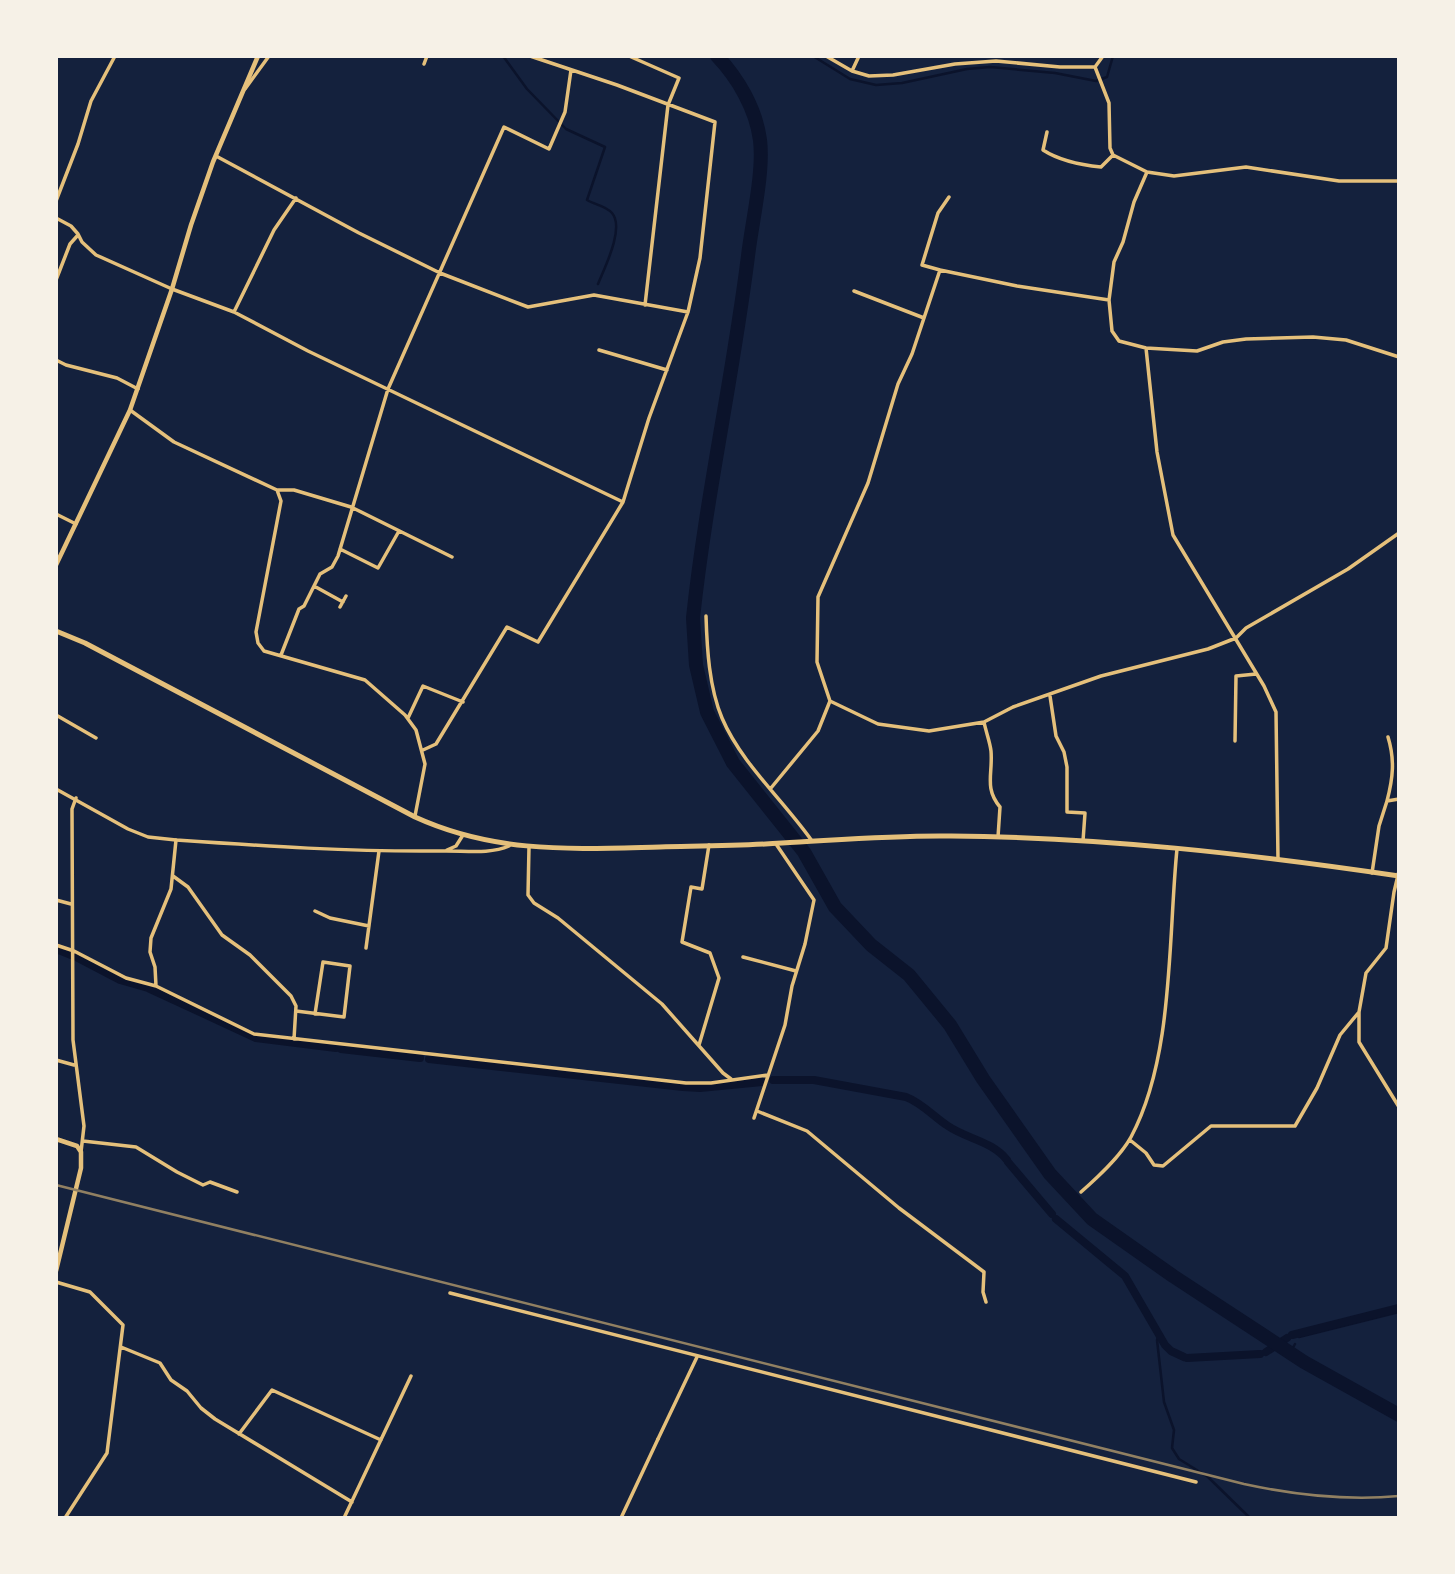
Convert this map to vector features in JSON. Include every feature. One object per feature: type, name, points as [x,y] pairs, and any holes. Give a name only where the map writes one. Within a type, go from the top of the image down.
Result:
[{"type":"highway","points":[[56,631],[85,643],[415,817],[463,835],[509,846],[594,848],[778,844],[891,836],[998,837],[1177,847],[1398,875]]},
{"type":"main road","points":[[56,565],[130,410],[191,225],[216,156],[258,56]]},
{"type":"main road","points":[[56,1139],[77,1146],[81,1152],[79,1179],[56,1271]]},
{"type":"street","points":[[56,201],[91,101],[115,56]]},
{"type":"street","points":[[242,94],[268,56]]},
{"type":"street","points":[[424,64],[427,56]]},
{"type":"street","points":[[424,750],[436,744],[508,627],[538,642],[623,502],[688,312],[700,258],[715,122],[530,56]]},
{"type":"street","points":[[629,56],[679,78],[668,105],[645,305]]},
{"type":"street","points":[[826,56],[852,71],[869,76],[996,61],[1060,67],[1095,67]]},
{"type":"street","points":[[852,71],[859,56]]},
{"type":"street","points":[[1095,67],[1103,56]]},
{"type":"street","points":[[1095,67],[1109,103],[1112,155],[1147,172],[1174,176],[1246,167],[1339,181],[1399,181]]},
{"type":"street","points":[[281,655],[299,609],[304,606],[320,574],[332,568],[388,389],[504,127],[550,149],[563,119],[571,69]]},
{"type":"street","points":[[1047,132],[1044,150],[1052,156],[1081,165],[1101,167],[1112,155]]},
{"type":"street","points":[[216,156],[440,273],[528,307],[594,295],[688,312]]},
{"type":"street","points":[[1147,172],[1114,262],[1109,300],[1111,331],[1119,341],[1146,348],[1197,351],[1223,342],[1246,339],[1313,337],[1346,340],[1399,357]]},
{"type":"street","points":[[949,197],[938,213],[922,265],[1017,286],[1109,300]]},
{"type":"street","points":[[234,312],[263,251],[296,198]]},
{"type":"street","points":[[56,218],[71,226],[96,256],[234,312],[623,502]]},
{"type":"street","points":[[56,280],[70,244],[78,234]]},
{"type":"street","points":[[771,788],[818,731],[830,701],[817,662],[818,597],[868,483],[898,383],[912,354],[940,270]]},
{"type":"street","points":[[854,291],[924,318]]},
{"type":"street","points":[[1146,348],[1157,452],[1173,535],[1186,561],[1257,674],[1276,712],[1278,859]]},
{"type":"street","points":[[598,350],[667,370]]},
{"type":"street","points":[[56,360],[117,378],[138,389]]},
{"type":"street","points":[[130,410],[174,442],[277,489],[294,490],[351,507],[452,556]]},
{"type":"street","points":[[277,489],[281,501],[256,632],[258,643],[264,651],[365,680],[408,719],[424,750],[425,764],[415,817]]},
{"type":"street","points":[[56,514],[76,524]]},
{"type":"street","points":[[340,549],[378,568],[399,530]]},
{"type":"street","points":[[830,701],[878,724],[890,726],[929,731],[984,722],[1013,707],[1101,676],[1208,649],[1236,638],[1246,628],[1348,569],[1399,533]]},
{"type":"street","points":[[314,586],[343,602]]},
{"type":"street","points":[[340,607],[346,596]]},
{"type":"street","points":[[706,616],[713,684],[722,718],[747,759],[810,841]]},
{"type":"street","points":[[1235,741],[1236,676],[1257,674]]},
{"type":"street","points":[[408,719],[423,686],[463,702]]},
{"type":"street","points":[[1050,695],[1056,736],[1064,752],[1067,767],[1067,812],[1085,813],[1083,841]]},
{"type":"street","points":[[56,715],[96,738]]},
{"type":"street","points":[[984,722],[991,751],[990,788],[992,797],[1000,807],[998,837]]},
{"type":"street","points":[[1372,873],[1381,815],[1393,776],[1394,756],[1388,737]]},
{"type":"street","points":[[56,789],[128,829],[148,836],[176,840],[379,851],[502,849],[509,846]]},
{"type":"street","points":[[76,798],[72,809],[73,1040],[84,1126],[81,1152]]},
{"type":"street","points":[[1387,801],[1399,799]]},
{"type":"street","points":[[446,850],[456,846],[463,835]]},
{"type":"street","points":[[156,986],[155,967],[150,952],[151,938],[171,889],[176,840]]},
{"type":"street","points":[[754,1118],[785,1025],[814,900],[778,844]]},
{"type":"street","points":[[699,1045],[719,978],[710,953],[682,942],[691,887],[702,889],[709,845]]},
{"type":"street","points":[[529,847],[528,895],[534,902],[558,918],[662,1004],[723,1073],[733,1080]]},
{"type":"street","points":[[1081,1192],[1130,1140],[1145,1108],[1160,1044],[1166,999],[1177,847]]},
{"type":"street","points":[[366,948],[379,851]]},
{"type":"street","points":[[1398,875],[1386,948],[1366,973],[1359,1012],[1359,1042],[1399,1107]]},
{"type":"street","points":[[173,876],[188,887],[222,935],[250,955],[291,996],[296,1011],[294,1039]]},
{"type":"street","points":[[56,900],[72,904]]},
{"type":"street","points":[[315,911],[330,918],[369,926]]},
{"type":"street","points":[[56,945],[74,951],[126,978],[156,986],[254,1034],[686,1083],[768,1075]]},
{"type":"street","points":[[743,957],[796,971]]},
{"type":"street","points":[[296,1011],[315,1014],[344,1017],[350,966],[323,962],[315,1014]]},
{"type":"street","points":[[1130,1140],[1146,1153],[1154,1165],[1163,1166],[1211,1126],[1295,1126],[1317,1088],[1339,1035],[1359,1012]]},
{"type":"street","points":[[56,1060],[75,1065]]},
{"type":"street","points":[[757,1111],[807,1131],[899,1208],[984,1272],[983,1292],[986,1302]]},
{"type":"street","points":[[83,1140],[136,1147],[203,1185],[211,1182],[237,1192]]},
{"type":"street","points":[[56,1282],[90,1293],[123,1325],[107,1453],[65,1518]]},
{"type":"street","points":[[450,1293],[1196,1482]]},
{"type":"street","points":[[121,1346],[160,1363],[171,1380],[187,1391],[201,1408],[352,1502]]},
{"type":"street","points":[[621,1518],[697,1357]]},
{"type":"street","points":[[344,1518],[411,1376]]},
{"type":"street","points":[[239,1434],[272,1390],[381,1440]]},
{"type":"waterway","points":[[503,56],[527,89],[566,129],[605,147],[587,200],[606,208],[615,220],[615,238],[598,284]]},
{"type":"waterway","points":[[717,56],[739,84],[755,117],[761,153],[742,301],[693,618],[696,665],[707,712],[733,763],[804,852],[835,907],[871,945],[909,975],[950,1025],[983,1079],[1050,1174],[1092,1219],[1304,1362],[1399,1415]]},
{"type":"waterway","points":[[813,56],[850,79],[876,85],[990,67],[1055,73],[1096,81],[1107,77],[1113,56]]},
{"type":"waterway","points":[[56,949],[71,955]]},
{"type":"waterway","points":[[76,957],[120,980],[148,988],[256,1038],[336,1048]]},
{"type":"waterway","points":[[341,1049],[420,1058]]},
{"type":"waterway","points":[[429,1059],[683,1087],[762,1082]]},
{"type":"waterway","points":[[773,1080],[814,1080],[906,1097],[955,1130],[994,1148],[1007,1160]]},
{"type":"waterway","points":[[1008,1162],[1052,1214]]},
{"type":"waterway","points":[[1056,1219],[1125,1276],[1165,1345],[1184,1357]]},
{"type":"waterway","points":[[1292,1335],[1399,1308]]},
{"type":"waterway","points":[[1299,1337],[1399,1312]]},
{"type":"waterway","points":[[1159,1335],[1157,1340],[1164,1402],[1174,1430],[1172,1448],[1179,1459],[1208,1477],[1250,1518]]},
{"type":"waterway","points":[[1266,1352],[1287,1338]]},
{"type":"waterway","points":[[1290,1353],[1295,1344]]},
{"type":"waterway","points":[[1187,1358],[1260,1354]]},
{"type":"railway","points":[[56,1185],[1244,1484],[1321,1496],[1399,1496]]}]
